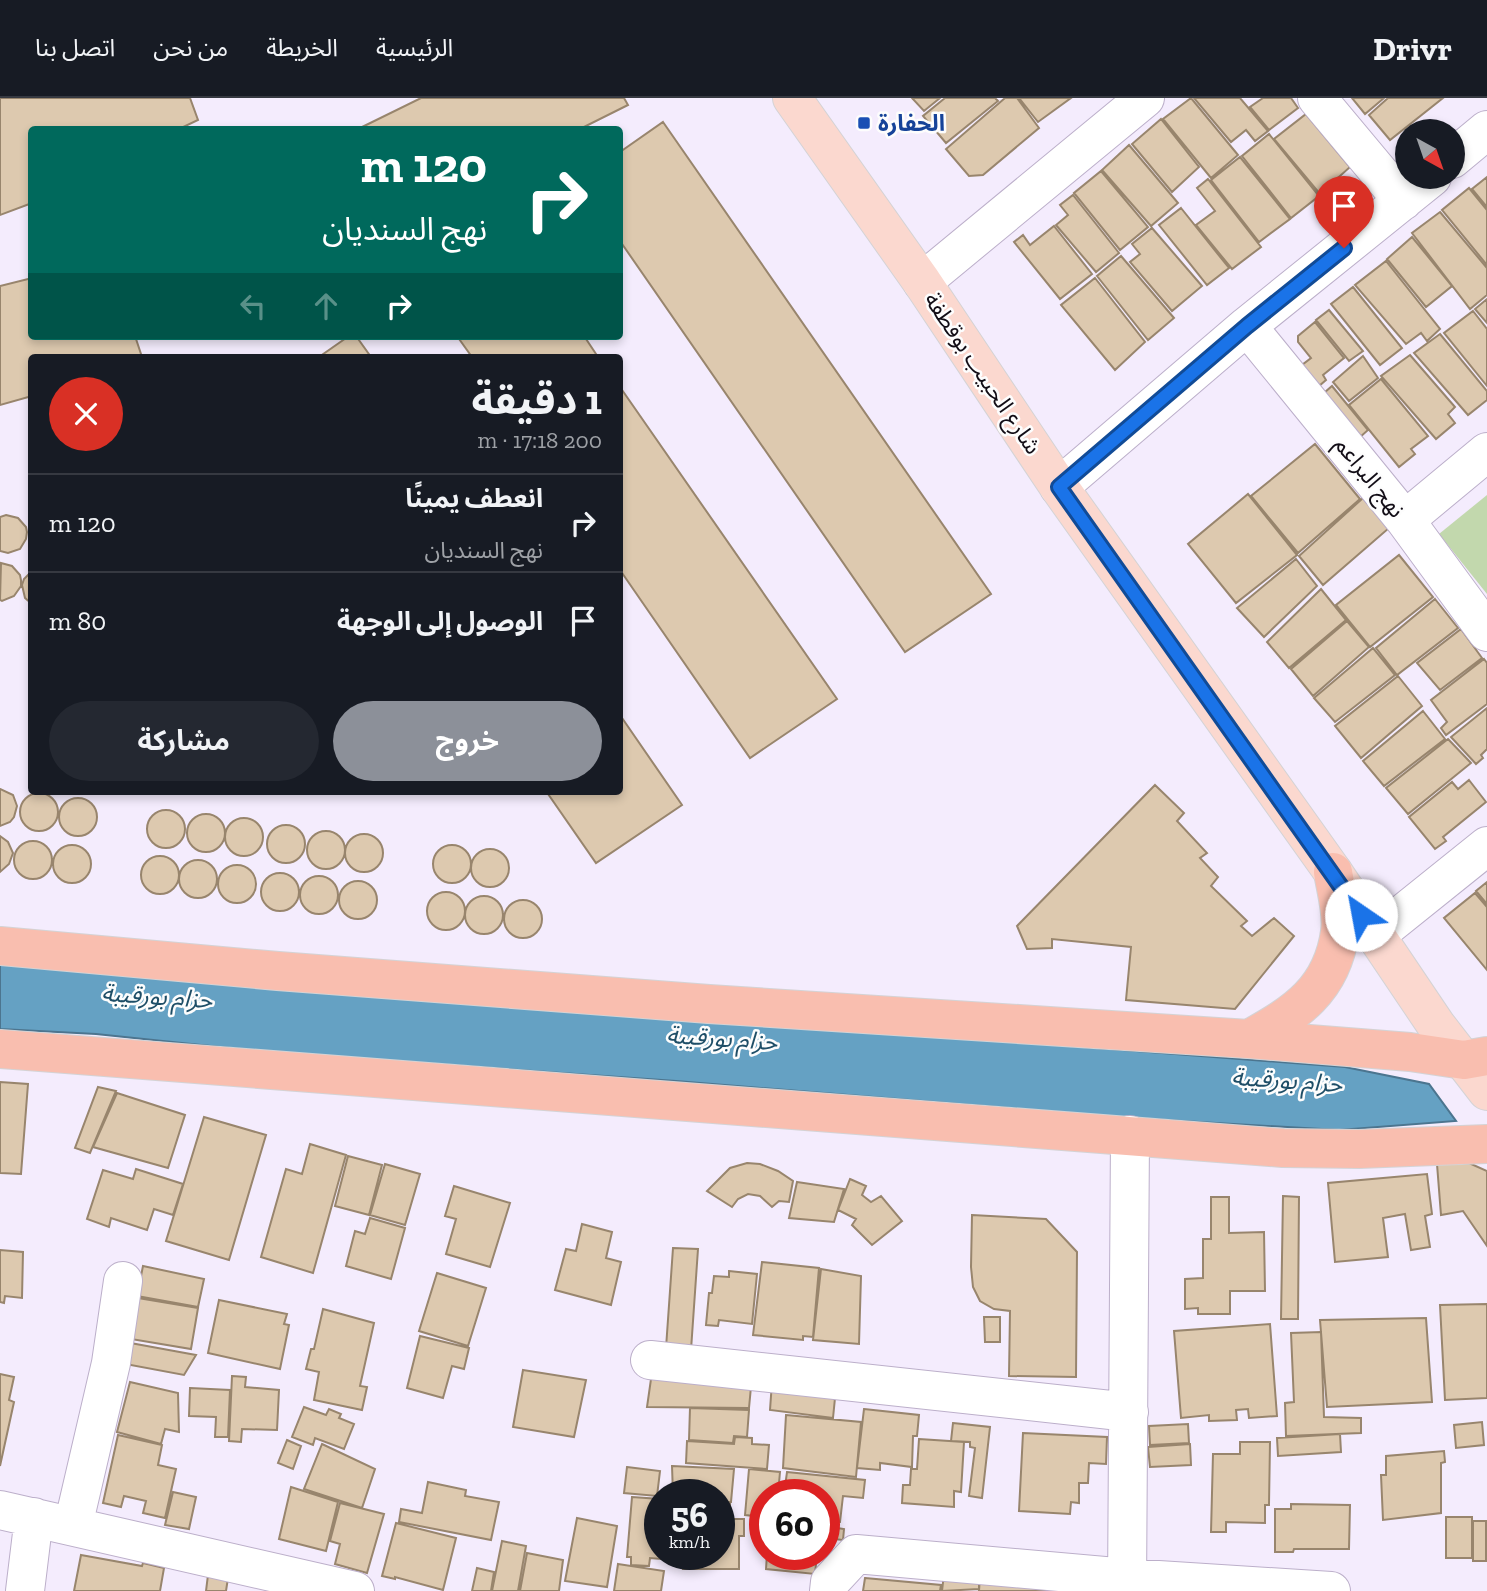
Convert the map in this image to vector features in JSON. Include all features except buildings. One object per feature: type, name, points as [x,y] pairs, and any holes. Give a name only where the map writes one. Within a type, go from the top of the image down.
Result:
[{"type":"highway","points":[[1249,1039],[1290,1017],[1319,986],[1331,966],[1341,931],[1333,872]]},
{"type":"highway","points":[[0,946],[265,970],[709,1004],[1249,1039],[1475,1058]]},
{"type":"highway","points":[[0,1049],[1283,1148],[1359,1149],[1487,1144]]},
{"type":"main road","name":"شارع الحبيب بوقطفة","points":[[792,98],[922,282],[1059,487],[1333,872],[1375,936],[1475,1058],[1487,1091]]},
{"type":"street","points":[[922,282],[1145,98]]},
{"type":"street","points":[[1317,98],[1403,201]]},
{"type":"street","points":[[1465,148],[1487,130]]},
{"type":"street","points":[[1059,487],[1247,326],[1418,189]]},
{"type":"street","name":"نهج البراعم","points":[[1247,326],[1405,520],[1487,632]]},
{"type":"street","points":[[1405,520],[1483,462]]},
{"type":"street","points":[[1375,936],[1487,846]]},
{"type":"street","points":[[1127,1584],[1130,1135]]},
{"type":"street","points":[[73,1527],[111,1363],[123,1281]]},
{"type":"street","points":[[650,1360],[1129,1412]]},
{"type":"street","points":[[25,1591],[17,1514],[355,1591]]},
{"type":"street","points":[[829,1591],[830,1582],[856,1554],[1127,1584],[1331,1591]]},
{"type":"green space","points":[[1487,495],[1487,594],[1439,534]]},
{"type":"water","name":"حزام بورقيبة","points":[[0,964],[1345,1067],[1429,1084],[1456,1121],[1339,1130],[1130,1118],[676,1081],[277,1053],[96,1034],[0,1029]]},
{"type":"place","name":"الحفارة","points":[[864,123]]},
{"type":"route","points":[[1344,248],[1247,326],[1059,487],[1361,915]]}]
